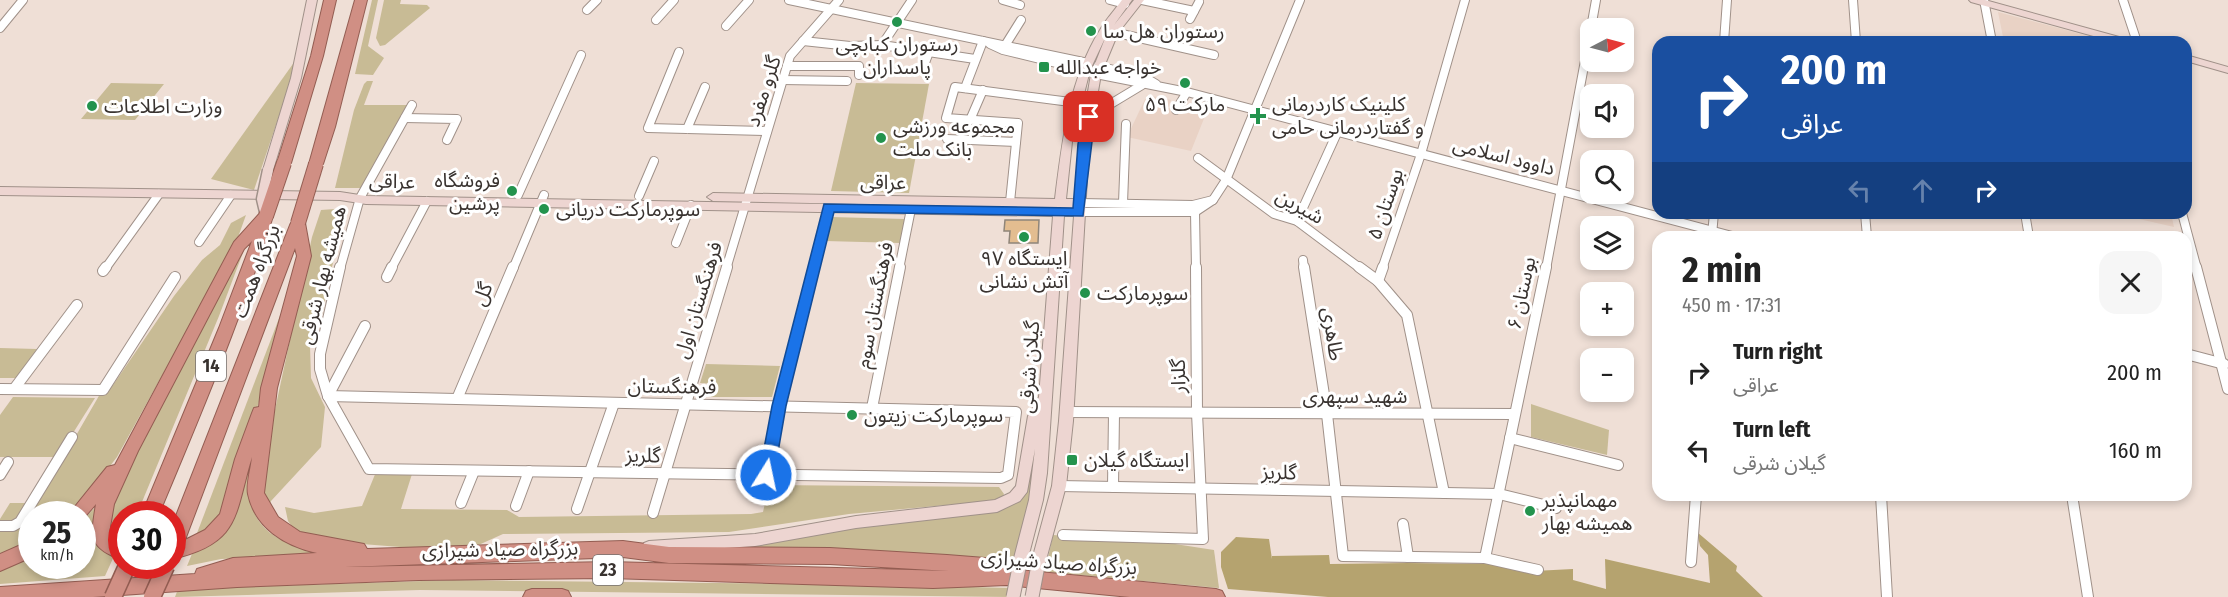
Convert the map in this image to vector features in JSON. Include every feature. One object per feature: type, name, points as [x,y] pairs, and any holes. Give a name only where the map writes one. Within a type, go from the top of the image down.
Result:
[{"type":"highway","name":"بزرگراه همت","points":[[156,501],[227,328],[258,245],[317,56],[330,0]]},
{"type":"highway","name":"بزرگراه همت","points":[[186,518],[298,223],[328,127],[361,0]]},
{"type":"highway","points":[[108,545],[102,540],[100,522],[105,504],[131,448],[240,246],[266,216]]},
{"type":"highway","points":[[186,547],[207,540],[225,523],[228,516],[243,459],[269,388],[304,256],[298,223]]},
{"type":"highway","points":[[269,388],[256,493],[259,505],[271,524],[304,543],[403,555]]},
{"type":"highway","points":[[88,501],[131,448]]},
{"type":"highway","points":[[180,582],[233,566],[403,555],[623,549],[669,555],[819,556],[947,563],[985,566],[1007,577]]},
{"type":"highway","points":[[0,563],[18,555]]},
{"type":"highway","name":"بزرگراه صیاد شیرازی","points":[[0,595],[180,582],[419,572],[609,570],[933,580],[1007,577],[1216,597]]},
{"type":"highway","points":[[113,597],[122,579]]},
{"type":"highway","points":[[153,597],[161,579]]},
{"type":"highway","points":[[532,597],[562,597]]},
{"type":"main road","points":[[266,216],[261,207],[263,184],[296,78],[312,0]]},
{"type":"main road","points":[[1092,68],[1113,32],[1140,0]]},
{"type":"main road","points":[[1974,0],[2106,36]]},
{"type":"main road","points":[[1092,68],[1104,31],[1126,2]]},
{"type":"main road","points":[[2192,60],[2228,70]]},
{"type":"main road","name":"گیلان شرقی","points":[[1013,597],[1020,558],[1038,487],[1067,142],[1077,104],[1092,68]]},
{"type":"main road","name":"گیلان شرقی","points":[[1032,597],[1039,560],[1059,486],[1067,412],[1079,208],[1092,68]]},
{"type":"main road","name":"عراقی","points":[[0,191],[353,196],[518,195],[543,199],[691,205],[746,202],[1010,202],[1060,207]]},
{"type":"main road","name":"عراقی","points":[[353,196],[427,201],[639,196],[829,208],[1060,207]]},
{"type":"main road","points":[[1060,207],[1079,208]]},
{"type":"main road","points":[[1058,228],[1078,228]]},
{"type":"main road","points":[[1053,311],[1073,311]]},
{"type":"main road","points":[[623,549],[755,540],[856,522],[997,506],[1015,497],[1022,488],[1034,416],[1047,396]]},
{"type":"street","points":[[0,28],[24,0]]},
{"type":"street","points":[[587,10],[597,0]]},
{"type":"street","points":[[656,20],[674,0]]},
{"type":"street","points":[[726,26],[749,0]]},
{"type":"street","name":"داوود اسلامی","points":[[789,0],[1006,44],[1092,68],[1142,85],[1158,85],[1187,92],[1562,190],[1652,216]]},
{"type":"street","name":"گلرو مفرد","points":[[746,202],[790,56],[839,0]]},
{"type":"street","points":[[882,45],[912,0]]},
{"type":"street","points":[[1110,0],[1126,2]]},
{"type":"street","points":[[1140,0],[1192,15],[1199,2]]},
{"type":"street","points":[[1079,208],[1195,212],[1213,200],[1226,180],[1300,0]]},
{"type":"street","name":"بوستان ۵","points":[[1378,281],[1421,154],[1465,0]]},
{"type":"street","points":[[1593,18],[1596,0]]},
{"type":"street","points":[[1724,36],[1727,0]]},
{"type":"street","points":[[1853,0],[1856,36]]},
{"type":"street","points":[[2123,0],[2135,36]]},
{"type":"street","points":[[1002,1],[1020,5]]},
{"type":"street","points":[[1985,2],[1991,36]]},
{"type":"street","points":[[1006,44],[1021,20]]},
{"type":"street","points":[[1113,32],[1214,55]]},
{"type":"street","points":[[803,41],[850,46],[882,45],[975,59]]},
{"type":"street","points":[[965,88],[983,41]]},
{"type":"street","name":"داوود اسلامی","points":[[983,41],[1002,50],[1146,78],[1158,85]]},
{"type":"street","points":[[847,66],[850,46]]},
{"type":"street","points":[[679,52],[648,128],[767,131]]},
{"type":"street","points":[[922,68],[929,52]]},
{"type":"street","points":[[518,195],[581,55]]},
{"type":"street","points":[[787,66],[859,66],[859,75]]},
{"type":"street","name":"بوستان ۶","points":[[1485,558],[1562,190],[1583,72]]},
{"type":"street","points":[[782,80],[847,81]]},
{"type":"street","points":[[1089,117],[1142,85]]},
{"type":"street","points":[[687,129],[705,87]]},
{"type":"street","points":[[1010,202],[1018,123],[946,118],[955,87],[1077,104]]},
{"type":"street","points":[[970,120],[983,90]]},
{"type":"street","points":[[1176,110],[1187,92]]},
{"type":"street","name":"همیشه بهار شرقی","points":[[328,396],[320,369],[320,354],[353,196],[412,105]]},
{"type":"street","points":[[405,118],[457,119],[447,140]]},
{"type":"street","points":[[1123,203],[1126,124]]},
{"type":"street","points":[[1298,221],[1337,133]]},
{"type":"street","points":[[947,139],[1016,142]]},
{"type":"street","name":"شیرین","points":[[1198,158],[1275,214],[1298,221],[1378,281],[1407,315],[1428,414]]},
{"type":"street","points":[[639,196],[654,161]]},
{"type":"street","points":[[103,271],[159,194]]},
{"type":"street","points":[[199,242],[231,195]]},
{"type":"street","name":"گل","points":[[457,399],[543,199]]},
{"type":"street","points":[[1079,208],[1123,203],[1193,205],[1213,200]]},
{"type":"street","points":[[387,277],[427,201]]},
{"type":"street","name":"فرهنگستان اول","points":[[653,513],[746,202]]},
{"type":"street","points":[[676,243],[691,205]]},
{"type":"street","points":[[766,475],[779,406],[829,208]]},
{"type":"street","name":"فرهنگستان سوم","points":[[872,408],[911,209]]},
{"type":"street","name":"گلزار","points":[[1063,535],[1203,539],[1197,413],[1195,212]]},
{"type":"street","name":"داوود اسلامی","points":[[1661,219],[1702,231]]},
{"type":"street","points":[[2192,248],[2225,365],[2228,389]]},
{"type":"street","name":"طاهری","points":[[1303,260],[1326,414],[1343,556],[1408,557]]},
{"type":"street","points":[[0,389],[103,390],[175,277]]},
{"type":"street","points":[[14,389],[77,305]]},
{"type":"street","points":[[328,396],[365,326]]},
{"type":"street","points":[[2192,356],[2225,365]]},
{"type":"street","name":"فرهنگستان","points":[[328,396],[1016,412],[1008,475],[1001,478]]},
{"type":"street","name":"گلریز","points":[[328,396],[369,469],[1001,478]]},
{"type":"street","points":[[577,509],[614,403]]},
{"type":"street","name":"شهید سپهری","points":[[1067,412],[1514,414]]},
{"type":"street","points":[[1113,487],[1114,412]]},
{"type":"street","points":[[1428,414],[1444,493]]},
{"type":"street","points":[[0,526],[14,526],[20,522],[72,437]]},
{"type":"street","points":[[1510,438],[1618,465]]},
{"type":"street","points":[[0,475],[8,462]]},
{"type":"street","points":[[461,503],[474,471]]},
{"type":"street","points":[[516,506],[529,471]]},
{"type":"street","name":"گلریز","points":[[1059,486],[1499,494],[1556,508]]},
{"type":"street","points":[[1692,562],[1696,501]]},
{"type":"street","points":[[1881,501],[1887,597]]},
{"type":"street","points":[[2073,501],[2088,597]]},
{"type":"street","points":[[1403,524],[1408,557],[1485,558],[1538,570]]},
{"type":"shaded area","points":[[372,0],[378,0],[368,46],[384,58],[373,75],[355,74]]},
{"type":"shaded area","points":[[384,0],[401,0],[400,4],[427,5],[430,8],[385,45],[380,46],[376,38]]},
{"type":"shaded area","points":[[1998,12],[2089,36],[2003,36]]},
{"type":"shaded area","points":[[300,54],[254,190],[211,179]]},
{"type":"shaded area","points":[[367,81],[373,81],[364,105],[408,105],[363,188],[335,188],[354,110]]},
{"type":"shaded area","points":[[111,83],[164,84],[135,120],[81,119]]},
{"type":"shaded area","name":"مجموعه ورزشی بانک ملت","points":[[856,83],[929,84],[909,193],[831,191]]},
{"type":"shaded area","points":[[1147,95],[1171,100],[1168,108],[1205,116],[1191,151],[1127,137]]},
{"type":"shaded area","points":[[348,208],[330,274],[323,311],[310,346],[311,378],[325,407],[321,447],[271,501],[267,510],[263,501],[267,447],[312,237],[321,210]]},
{"type":"shaded area","points":[[246,215],[237,240],[117,457],[79,501],[38,501],[100,394],[113,385],[174,296],[202,260],[220,245],[231,223]]},
{"type":"shaded area","points":[[831,217],[905,219],[900,243],[825,241]]},
{"type":"shaded area","points":[[2139,219],[2172,219],[2174,227]]},
{"type":"shaded area","points":[[247,242],[142,501],[111,501]]},
{"type":"shaded area","points":[[281,313],[263,388],[227,512],[194,541]]},
{"type":"shaded area","points":[[0,348],[37,349],[16,378],[0,378]]},
{"type":"shaded area","points":[[706,364],[780,366],[772,397],[711,397],[714,384],[700,383]]},
{"type":"shaded area","points":[[13,397],[95,398],[58,457],[0,457],[0,415]]},
{"type":"shaded area","points":[[264,404],[248,488],[252,507],[260,522],[270,533],[298,546],[350,554],[221,559],[187,566],[194,549],[213,540]]},
{"type":"shaded area","points":[[1531,404],[1609,430],[1607,455],[1531,437]]},
{"type":"shaded area","points":[[1038,415],[1033,486],[1017,566],[711,548],[1017,499]]},
{"type":"shaded area","points":[[376,472],[412,474],[401,509],[507,510],[519,517],[751,514],[763,512],[769,485],[999,487],[1004,494],[1001,500],[849,514],[729,532],[503,534],[474,547],[413,548],[349,543],[297,533],[288,521],[285,507],[314,513],[362,506]]},
{"type":"shaded area","points":[[100,502],[100,512],[108,534],[108,569],[105,576],[96,577],[96,506]]},
{"type":"shaded area","points":[[10,503],[18,503],[18,547],[0,557],[0,519]]},
{"type":"shaded area","points":[[108,507],[108,530],[105,513]]},
{"type":"shaded area","points":[[1697,532],[1737,566],[1736,571],[1763,597],[1328,597],[1228,589],[1221,567],[1221,552],[1236,537],[1269,539],[1272,559],[1272,556],[1329,555],[1330,564],[1490,564],[1534,571],[1573,569],[1573,580],[1606,589],[1605,559],[1710,583],[1708,555],[1700,546]]},
{"type":"shaded area","points":[[1053,535],[1175,544],[1214,550],[1219,588],[1045,572]]},
{"type":"shaded area","points":[[18,559],[18,579],[66,579],[0,584],[0,567]]},
{"type":"shaded area","points":[[453,580],[1012,588],[1010,597],[420,590],[175,597],[178,589]]},
{"type":"building","name":"ایستگاه ۹۷ آتش نشانی","points":[[1005,220],[1039,220],[1038,243],[1009,243],[1010,231],[1004,231]]},
{"type":"place","name":"رستوران کبابچی پاسداران","points":[[897,22]]},
{"type":"place","name":"رستوران هل سا","points":[[1091,31]]},
{"type":"place","name":"خواجه عبدالله","points":[[1044,67]]},
{"type":"place","name":"مارکت ۵۹","points":[[1185,83]]},
{"type":"place","name":"وزارت اطلاعات","points":[[92,106]]},
{"type":"place","name":"کلینیک کاردرمانی و گفتاردرمانی حامی","points":[[1258,116]]},
{"type":"place","name":"مجموعه ورزشی بانک ملت","points":[[881,138]]},
{"type":"place","name":"فروشگاه پرشین","points":[[512,191]]},
{"type":"place","name":"سوپرمارکت دریانی","points":[[544,209]]},
{"type":"place","name":"ایستگاه ۹۷ آتش نشانی","points":[[1024,237]]},
{"type":"place","name":"سوپرمارکت","points":[[1085,293]]},
{"type":"place","name":"سوپرمارکت زیتون","points":[[852,415]]},
{"type":"place","name":"ایستگاه گیلان","points":[[1072,460]]},
{"type":"place","name":"مهمانپذیر همیشه بهار","points":[[1530,511]]},
{"type":"route","points":[[766,475],[779,406],[829,208],[1079,212],[1084,144],[1089,117]]}]
